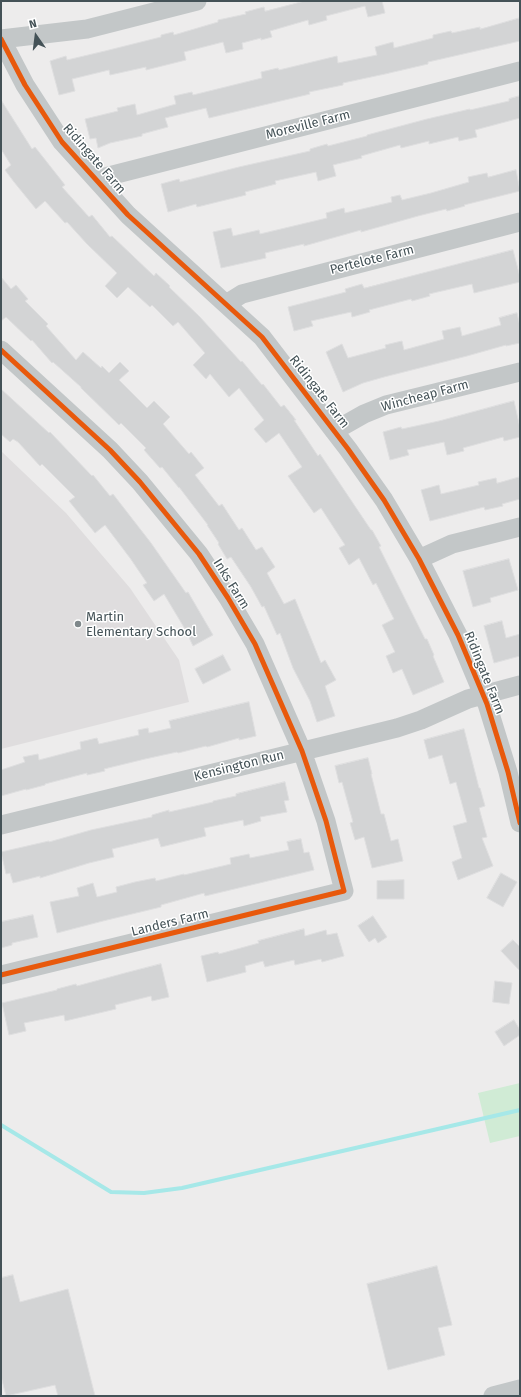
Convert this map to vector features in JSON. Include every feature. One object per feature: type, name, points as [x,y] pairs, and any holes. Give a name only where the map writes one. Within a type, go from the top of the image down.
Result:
[{"type":"street","points":[[1,39],[87,29],[197,1]]},
{"type":"street","name":"Ridingate Farm","points":[[1,39],[25,85],[62,142],[97,178],[128,215],[262,337],[334,430],[384,500],[419,559],[458,635],[483,694],[508,772],[520,823]]},
{"type":"street","name":"Moreville Farm","points":[[97,178],[520,71]]},
{"type":"street","name":"Pertelote Farm","points":[[226,304],[242,294],[520,222]]},
{"type":"street","name":"Inks Farm","points":[[1,350],[110,450],[140,482],[199,554],[228,598],[255,644],[302,751],[326,821],[344,891]]},
{"type":"street","name":"Wincheap Farm","points":[[334,430],[364,414],[386,405],[520,372]]},
{"type":"street","points":[[419,559],[452,544],[520,527]]},
{"type":"street","name":"Kensington Run","points":[[1,825],[397,728],[420,720],[468,699],[520,685]]},
{"type":"street","name":"Landers Farm","points":[[1,975],[344,891]]},
{"type":"street","points":[[493,1396],[520,1389]]},
{"type":"shaded area","name":"Martin Elementary School","points":[[1,451],[66,513],[130,588],[179,660],[189,702],[1,749]]},
{"type":"green space","points":[[520,1083],[520,1136],[490,1143],[478,1093]]},
{"type":"building","points":[[305,1],[382,1],[385,13],[368,17],[365,6],[326,16],[327,20],[309,25],[308,20],[270,31],[272,37],[242,43],[243,49],[226,53],[223,42],[184,52],[186,60],[146,70],[146,67],[110,75],[109,70],[72,79],[75,91],[59,95],[50,61],[66,56],[67,60],[161,37],[161,35],[173,32],[174,35],[218,22],[218,20],[246,14],[245,12],[264,7],[265,11]]},
{"type":"building","points":[[520,18],[520,41],[343,83],[343,85],[309,92],[310,94],[209,118],[206,108],[165,118],[168,127],[142,134],[142,136],[110,143],[98,148],[96,138],[90,139],[85,119],[118,111],[117,108],[135,104],[137,115],[176,104],[174,96],[192,92],[193,95],[262,78],[261,72],[278,68],[279,70],[337,56],[338,63],[377,55],[375,47],[393,42],[394,48],[433,38],[433,35],[451,31],[452,33],[480,27],[480,29]]},
{"type":"building","points":[[520,96],[520,118],[475,130],[477,137],[459,141],[458,137],[429,144],[429,141],[401,148],[400,145],[361,156],[362,158],[333,165],[336,176],[318,181],[316,172],[275,181],[276,184],[245,192],[246,195],[197,207],[196,204],[168,212],[161,184],[179,179],[180,182],[310,151],[310,149],[327,144],[328,146],[427,119],[509,101],[509,99]]},
{"type":"building","points":[[1,100],[32,149],[35,147],[65,185],[62,187],[89,217],[92,215],[110,237],[112,236],[154,276],[156,273],[170,286],[169,287],[200,317],[241,362],[242,361],[281,407],[284,405],[296,420],[294,420],[318,456],[320,454],[372,530],[425,639],[427,639],[444,682],[413,695],[402,669],[393,673],[386,656],[395,652],[382,625],[394,619],[376,583],[373,585],[359,558],[349,565],[339,548],[345,545],[321,508],[314,513],[288,476],[302,467],[279,433],[266,443],[254,429],[264,420],[239,388],[229,397],[210,374],[206,379],[193,365],[205,353],[178,322],[173,326],[152,305],[150,307],[128,287],[117,298],[105,286],[117,273],[67,222],[65,223],[45,201],[36,209],[14,182],[5,170],[11,165],[1,149]]},
{"type":"building","points":[[516,170],[520,191],[464,205],[465,206],[447,211],[446,209],[361,232],[361,230],[304,246],[304,244],[265,253],[266,258],[221,268],[213,232],[231,228],[233,236],[259,230],[260,234],[327,218],[326,213],[344,208],[345,213],[392,202],[391,197],[400,195],[402,200],[431,193],[469,182],[468,177],[487,173],[488,177]]},
{"type":"building","points":[[513,250],[520,282],[474,293],[472,284],[429,294],[430,296],[412,301],[411,299],[369,310],[370,312],[352,317],[351,312],[311,321],[313,326],[294,331],[288,307],[346,292],[345,289],[362,284],[364,288]]},
{"type":"building","points":[[1,277],[11,289],[16,285],[28,299],[25,301],[48,324],[46,326],[76,360],[83,352],[109,373],[120,362],[129,371],[119,380],[147,408],[154,401],[170,417],[163,424],[189,454],[191,452],[204,468],[195,475],[219,506],[222,504],[239,530],[242,528],[256,550],[262,547],[275,567],[267,573],[284,604],[295,599],[321,663],[325,660],[336,680],[325,686],[335,716],[317,722],[310,701],[293,668],[280,633],[277,635],[264,606],[262,607],[231,557],[227,559],[208,525],[179,487],[162,467],[160,468],[144,450],[146,448],[121,423],[119,425],[81,387],[53,362],[52,363],[32,340],[31,341],[6,317],[1,321]]},
{"type":"building","points":[[517,313],[520,326],[520,343],[506,345],[384,377],[363,383],[343,392],[326,352],[342,344],[348,358],[386,348],[385,345],[402,341],[404,350],[444,339],[442,331],[460,327],[462,336],[501,325],[499,318]]},
{"type":"building","points":[[1,389],[49,433],[50,432],[92,476],[93,475],[110,496],[113,494],[151,543],[186,593],[188,592],[213,635],[193,646],[185,629],[164,594],[154,601],[143,585],[147,583],[105,525],[95,533],[69,501],[75,497],[42,464],[40,466],[18,442],[13,439],[10,442],[1,434]]},
{"type":"building","points":[[514,401],[520,428],[520,437],[504,441],[503,437],[463,448],[464,451],[447,455],[444,442],[407,450],[409,455],[390,460],[383,432],[401,427],[402,429],[439,421]]},
{"type":"building","points":[[520,477],[520,499],[502,504],[503,506],[485,510],[484,507],[430,521],[421,490],[439,485],[441,494],[479,485],[478,482],[496,478],[497,483]]},
{"type":"building","points":[[509,559],[518,590],[490,598],[491,602],[473,607],[463,571]]},
{"type":"building","points":[[502,621],[506,638],[520,634],[520,656],[494,663],[484,626]]},
{"type":"building","points":[[223,655],[231,670],[203,684],[195,669]]},
{"type":"building","points":[[249,702],[256,736],[239,740],[239,738],[207,747],[145,759],[104,769],[105,771],[87,775],[87,773],[1,796],[1,770],[25,762],[23,757],[38,754],[39,760],[81,749],[80,742],[97,738],[99,744],[139,735],[138,730],[148,728],[149,733],[171,728],[169,721]]},
{"type":"building","points":[[464,729],[485,806],[479,808],[487,837],[482,838],[493,866],[458,880],[452,862],[462,858],[453,826],[467,822],[456,782],[450,784],[442,755],[429,759],[424,740]]},
{"type":"building","points":[[368,758],[381,814],[384,814],[391,841],[398,839],[403,861],[372,868],[364,837],[355,840],[350,823],[353,822],[342,782],[339,783],[335,766]]},
{"type":"building","points":[[285,782],[289,800],[284,801],[287,812],[260,817],[261,821],[244,826],[243,820],[204,828],[206,836],[161,847],[158,838],[112,849],[114,857],[40,878],[40,876],[13,883],[10,873],[6,874],[1,852],[152,817],[152,815],[169,810],[169,812],[213,802],[236,796],[236,794]]},
{"type":"building","points":[[301,839],[304,853],[309,852],[314,870],[205,896],[204,893],[161,905],[161,907],[57,933],[50,902],[79,896],[77,888],[93,883],[97,897],[117,892],[116,887],[135,882],[155,878],[156,881],[231,864],[230,858],[249,854],[250,858],[289,850],[287,842]]},
{"type":"building","points":[[501,873],[517,882],[503,907],[487,898]]},
{"type":"building","points":[[404,880],[404,899],[377,899],[377,881]]},
{"type":"building","points":[[33,915],[38,937],[12,943],[12,945],[1,948],[1,922]]},
{"type":"building","points":[[373,916],[387,937],[378,943],[375,938],[369,942],[358,926]]},
{"type":"building","points":[[304,929],[305,936],[326,930],[327,935],[337,933],[344,956],[322,962],[321,959],[295,965],[294,960],[265,967],[263,961],[245,966],[246,972],[207,982],[201,956],[218,952],[219,954],[259,943],[258,941]]},
{"type":"building","points":[[513,940],[520,947],[520,971],[501,951]]},
{"type":"building","points":[[161,964],[169,997],[152,1001],[151,996],[115,1005],[116,1009],[65,1021],[64,1015],[24,1023],[26,1031],[9,1035],[2,1003],[76,984],[77,986]]},
{"type":"building","points":[[495,981],[512,983],[509,1004],[493,1002]]},
{"type":"building","points":[[514,1020],[520,1030],[520,1035],[504,1046],[495,1032]]},
{"type":"building","points":[[437,1266],[452,1325],[438,1328],[445,1355],[388,1370],[367,1284]]},
{"type":"building","points":[[13,1275],[20,1302],[68,1289],[95,1396],[58,1396],[55,1385],[6,1396],[1,1376],[1,1278]]},
{"type":"waterway","points":[[1,1125],[111,1192],[144,1193],[182,1188],[520,1110]]},
{"type":"cycle path","points":[[1,39],[25,85],[62,142],[128,215],[262,337],[348,449],[384,500],[419,559],[458,635],[469,661],[487,704],[508,772],[520,823]]},
{"type":"cycle path","points":[[1,350],[110,450],[140,482],[199,554],[228,598],[255,644],[302,751],[326,821],[344,891],[1,975]]},
{"type":"place","name":"Martin Elementary School","points":[[78,624]]}]
